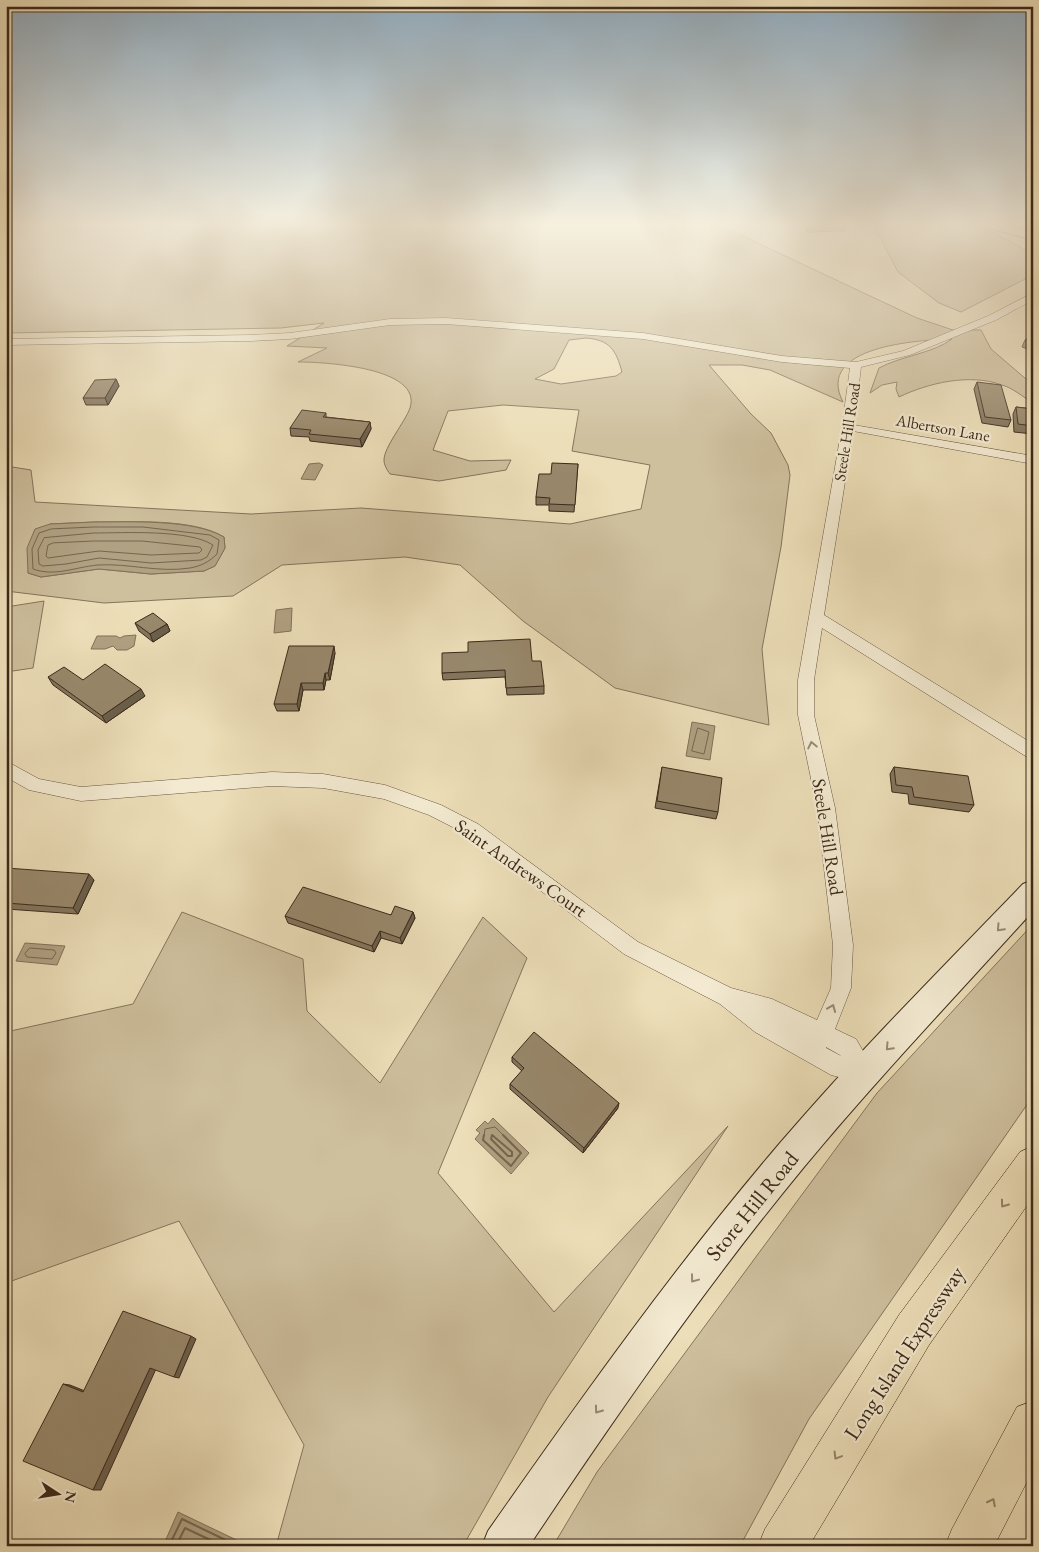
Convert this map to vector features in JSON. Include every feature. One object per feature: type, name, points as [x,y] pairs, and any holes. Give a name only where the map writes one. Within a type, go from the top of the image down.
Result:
[{"type":"highway","name":"Long Island Expressway","points":[[782,1546],[914,1330],[1033,1165]]},
{"type":"highway","points":[[970,1546],[1033,1423]]},
{"type":"main road","name":"Store Hill Road","points":[[503,1546],[612,1390],[700,1270],[761,1193],[865,1073],[1033,892]]},
{"type":"street","points":[[6,342],[251,338],[290,336],[390,322],[446,321],[643,336],[782,359],[856,365],[906,352],[939,340],[992,318],[1033,296]]},
{"type":"street","name":"Steele Hill Road","points":[[817,1043],[841,988],[844,944],[826,808],[806,715],[806,680],[848,427],[856,365]]},
{"type":"street","name":"Albertson Lane","points":[[848,427],[1033,460]]},
{"type":"street","points":[[816,617],[1033,752]]},
{"type":"street","name":"Saint Andrews Court","points":[[6,768],[35,785],[80,794],[272,779],[323,781],[385,792],[435,810],[472,829],[631,948],[727,997],[772,1009],[817,1043],[848,1047],[865,1073]]},
{"type":"shaded area","points":[[6,295],[869,295],[917,318],[953,330],[981,330],[991,349],[1033,385],[1033,403],[1006,386],[990,381],[976,380],[949,381],[899,397],[896,389],[897,382],[882,385],[870,393],[879,368],[897,360],[936,348],[952,339],[917,341],[895,345],[874,350],[856,358],[843,369],[838,383],[843,402],[770,370],[742,365],[709,365],[751,414],[771,433],[788,465],[790,475],[781,547],[762,649],[769,725],[615,688],[523,621],[460,565],[405,557],[282,565],[233,596],[104,603],[6,591],[6,466],[31,470],[35,502],[251,514],[361,508],[570,524],[641,509],[650,465],[572,451],[579,410],[503,405],[448,411],[433,450],[470,461],[511,460],[506,470],[439,481],[390,474],[385,464],[385,455],[387,448],[410,408],[410,394],[402,384],[387,375],[328,363],[298,362],[327,348],[287,346],[324,323],[281,328],[6,333]],"holes":[[[594,339],[601,341],[611,348],[622,372],[616,376],[561,384],[535,379],[554,369],[569,340]],[[143,522],[179,524],[211,531],[224,537],[225,548],[215,566],[204,571],[151,574],[99,569],[41,577],[28,573],[50,524]]]},
{"type":"shaded area","points":[[929,295],[993,295],[961,312],[939,303]]},
{"type":"shaded area","points":[[44,601],[33,668],[6,672],[6,607]]},
{"type":"shaded area","points":[[182,912],[303,959],[307,1011],[380,1083],[483,917],[527,958],[438,1173],[554,1312],[728,1126],[548,1397],[463,1546],[276,1546],[304,1445],[179,1221],[6,1283],[6,1032],[133,1004]]},
{"type":"shaded area","points":[[1033,924],[1033,1096],[809,1419],[740,1546],[553,1546],[597,1472],[877,1093]]},
{"type":"water","points":[[319,463],[323,465],[315,480],[301,479],[309,464]]},
{"type":"water","points":[[143,522],[196,527],[224,537],[225,548],[215,566],[204,571],[151,574],[99,569],[41,577],[28,573],[27,548],[35,529],[50,524]]},
{"type":"water","points":[[292,608],[291,631],[274,633],[276,610]]},
{"type":"water","points":[[136,635],[134,646],[127,650],[117,650],[113,646],[105,649],[91,649],[97,636],[116,636],[120,638]]},
{"type":"water","points":[[692,722],[715,726],[710,760],[686,756]]},
{"type":"water","points":[[25,943],[65,946],[57,965],[16,961]]},
{"type":"water","points":[[493,1118],[529,1153],[511,1174],[475,1139],[480,1133],[476,1130],[485,1121],[488,1124]]},
{"type":"water","points":[[178,1512],[249,1546],[163,1546]]},
{"type":"building","points":[[1033,334],[1033,343],[1025,340]]},
{"type":"building","points":[[116,379],[105,398],[83,398],[95,380]]},
{"type":"building","points":[[977,382],[1001,385],[1011,420],[985,417]]},
{"type":"building","points":[[1016,407],[1033,409],[1033,426],[1018,424]]},
{"type":"building","points":[[302,410],[326,413],[323,417],[370,422],[360,439],[309,434],[311,430],[290,428]]},
{"type":"building","points":[[552,463],[578,464],[575,505],[549,504],[550,498],[536,497],[539,474],[551,474]]},
{"type":"building","points":[[153,613],[167,624],[150,634],[135,623]]},
{"type":"building","points":[[530,639],[532,661],[541,661],[544,686],[506,688],[505,670],[442,673],[442,653],[468,652],[468,642]]},
{"type":"building","points":[[289,646],[334,646],[328,673],[325,673],[323,683],[301,683],[297,704],[274,704]]},
{"type":"building","points":[[105,664],[141,689],[102,716],[48,677],[64,667],[83,680]]},
{"type":"building","points":[[662,767],[722,778],[718,812],[657,801]]},
{"type":"building","points":[[894,767],[968,776],[974,805],[914,797],[912,787],[896,785]]},
{"type":"building","points":[[6,868],[89,874],[73,908],[6,903]]},
{"type":"building","points":[[303,887],[391,915],[395,906],[413,912],[400,938],[380,931],[372,946],[285,916]]},
{"type":"building","points":[[534,1032],[619,1103],[584,1148],[510,1084],[524,1068],[512,1057]]},
{"type":"building","points":[[123,1311],[191,1336],[174,1377],[150,1368],[93,1490],[23,1461],[63,1384],[83,1392]]}]
